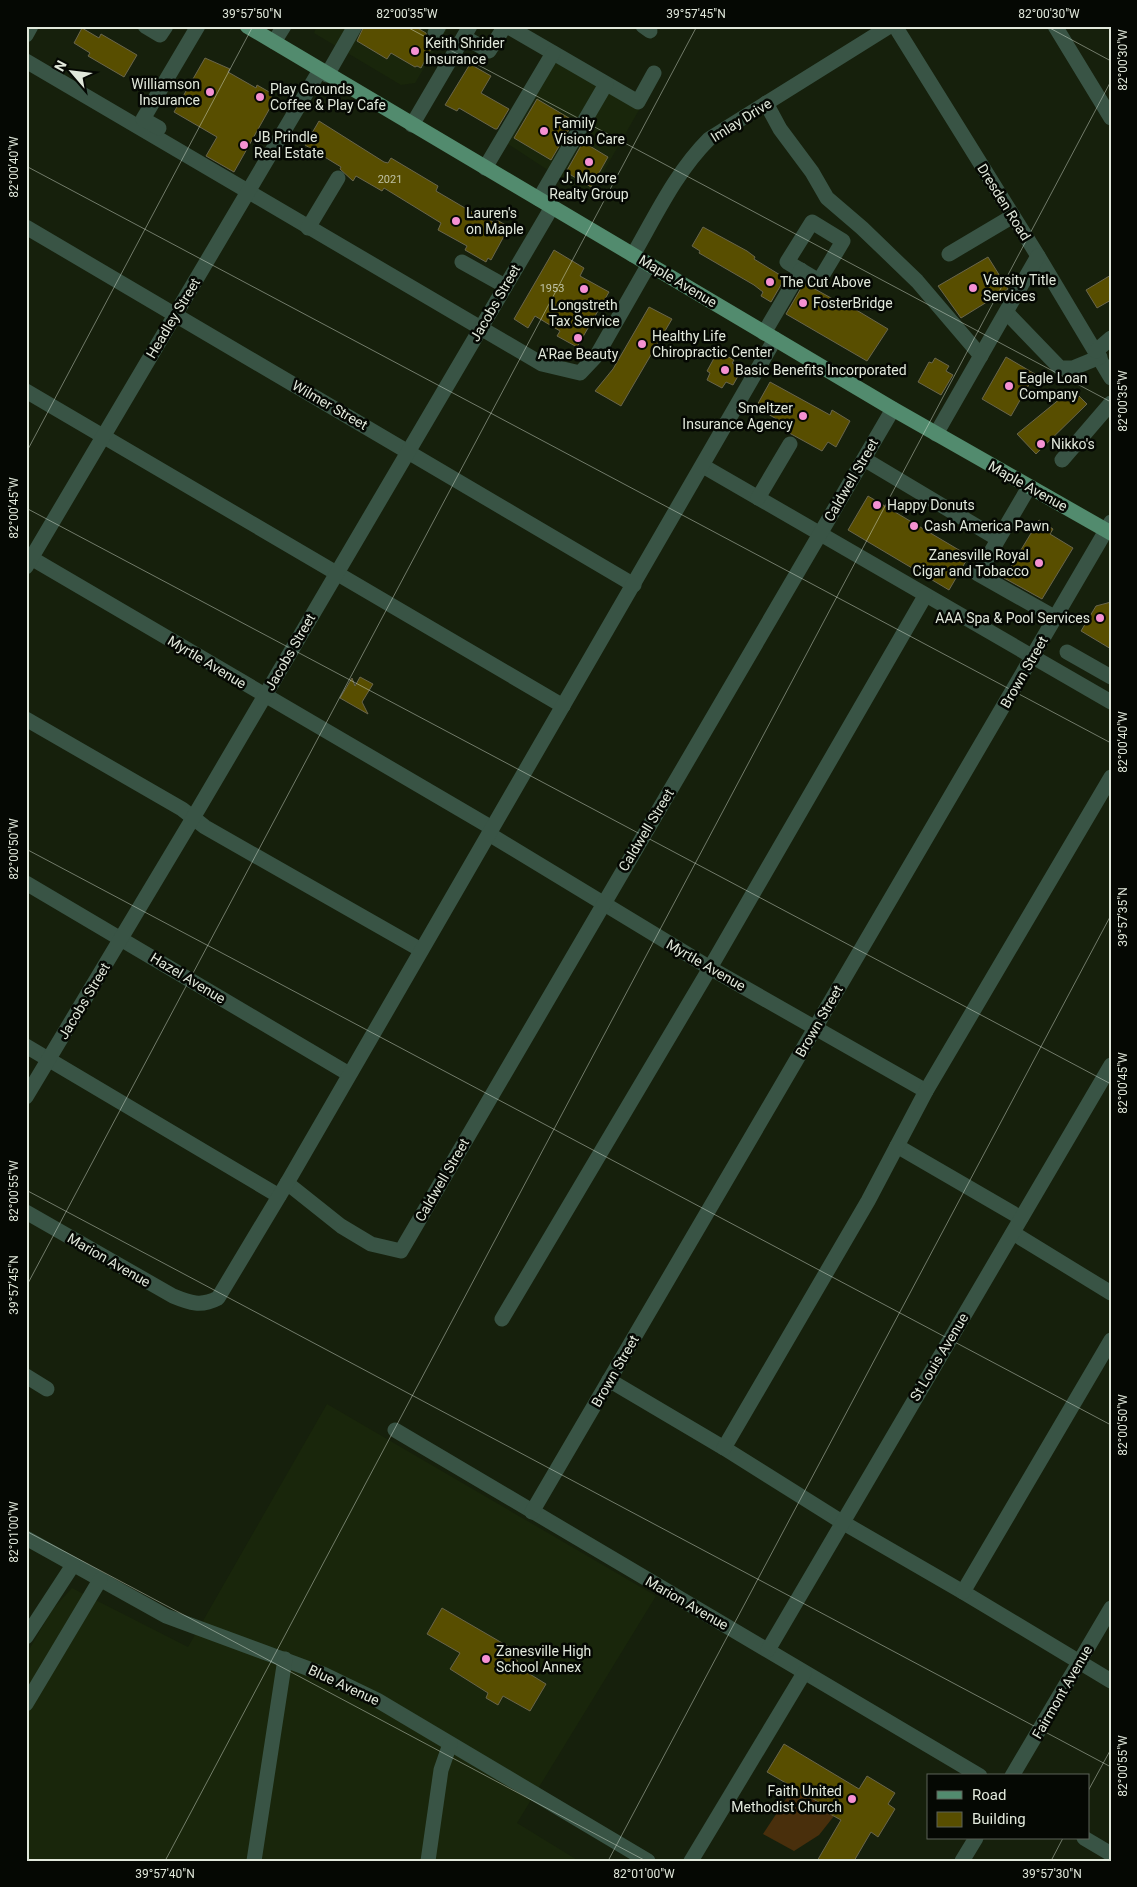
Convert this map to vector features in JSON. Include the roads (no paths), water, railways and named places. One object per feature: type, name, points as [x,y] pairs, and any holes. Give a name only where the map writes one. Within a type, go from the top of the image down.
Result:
[{"type":"main road","name":"Maple Avenue","points":[[247,26],[892,409],[1029,487],[1109,528]]},
{"type":"street","points":[[145,26],[160,35],[166,26]]},
{"type":"street","points":[[197,150],[143,119],[198,26]]},
{"type":"street","points":[[274,42],[284,26]]},
{"type":"street","name":"Headley Street","points":[[28,560],[247,192],[323,72],[355,26]]},
{"type":"street","points":[[412,125],[467,32],[490,51],[506,26],[638,102],[654,72]]},
{"type":"street","name":"Imlay Drive","points":[[633,255],[694,154],[709,139],[890,26]]},
{"type":"street","name":"Dresden Road","points":[[895,26],[1038,256],[1111,378]]},
{"type":"street","points":[[1055,26],[1111,118]]},
{"type":"street","points":[[485,168],[553,53]]},
{"type":"street","points":[[26,61],[542,364],[580,373],[597,355],[649,264]]},
{"type":"street","name":"Jacobs Street","points":[[26,1097],[193,818],[505,286],[606,84]]},
{"type":"street","points":[[766,103],[780,130],[812,172],[827,198],[862,228],[917,281],[981,356]]},
{"type":"street","points":[[308,228],[338,178]]},
{"type":"street","points":[[950,254],[1012,216]]},
{"type":"street","name":"Wilmer Street","points":[[26,227],[634,586]]},
{"type":"street","points":[[936,434],[1038,256]]},
{"type":"street","points":[[462,262],[505,286]]},
{"type":"street","points":[[26,1046],[283,1190],[703,466],[801,270]]},
{"type":"street","points":[[1006,313],[1060,368],[1073,368],[1098,354],[1111,338]]},
{"type":"street","points":[[26,390],[563,706]]},
{"type":"street","points":[[1062,460],[1111,404]]},
{"type":"street","name":"Caldwell Street","points":[[283,1190],[370,1244],[400,1251],[892,409]]},
{"type":"street","points":[[758,498],[790,444]]},
{"type":"street","points":[[864,459],[998,538]]},
{"type":"street","points":[[703,466],[1111,702]]},
{"type":"street","points":[[1029,487],[978,574],[1056,618]]},
{"type":"street","name":"Brown Street","points":[[532,1512],[1109,528]]},
{"type":"street","name":"Myrtle Avenue","points":[[28,560],[265,696],[491,831],[602,903],[710,968],[926,1091]]},
{"type":"street","points":[[502,1319],[710,968],[926,596]]},
{"type":"street","points":[[1067,652],[1111,677]]},
{"type":"street","points":[[26,719],[193,818],[205,827],[421,950]]},
{"type":"street","points":[[724,1448],[868,1201],[926,1091],[1111,777]]},
{"type":"street","name":"Hazel Avenue","points":[[26,883],[122,938],[349,1074]]},
{"type":"street","name":"St Louis Avenue","points":[[768,1650],[1111,1065]]},
{"type":"street","points":[[897,1146],[1021,1218]]},
{"type":"street","name":"Marion Avenue","points":[[26,1212],[173,1296],[193,1304],[211,1302],[222,1293],[283,1190]]},
{"type":"street","points":[[1013,1233],[1111,1293]]},
{"type":"street","points":[[963,1592],[1111,1340]]},
{"type":"street","points":[[26,1376],[47,1389]]},
{"type":"street","points":[[609,1380],[724,1448],[842,1522],[1111,1681]]},
{"type":"street","name":"Marion Avenue","points":[[395,1430],[977,1774]]},
{"type":"street","name":"Blue Avenue","points":[[26,1538],[166,1616],[323,1674],[377,1700],[648,1861]]},
{"type":"street","points":[[26,1637],[73,1565]]},
{"type":"street","points":[[26,1704],[100,1580]]},
{"type":"street","name":"Fairmont Avenue","points":[[1013,1774],[1111,1608]]},
{"type":"street","points":[[254,1861],[285,1659]]},
{"type":"street","points":[[691,1861],[804,1673]]},
{"type":"street","points":[[428,1861],[441,1770],[450,1744]]},
{"type":"street","points":[[962,1861],[975,1840]]},
{"type":"street","points":[[1087,1840],[1111,1854]]},
{"type":"place","name":"Keith Shrider Insurance","points":[[415,51]]},
{"type":"place","name":"Williamson Insurance","points":[[210,92]]},
{"type":"place","name":"Play Grounds Coffee & Play Cafe","points":[[260,97]]},
{"type":"place","name":"Family Vision Care","points":[[544,131]]},
{"type":"place","name":"JB Prindle Real Estate","points":[[244,145]]},
{"type":"place","name":"J. Moore Realty Group","points":[[589,162]]},
{"type":"place","name":"Lauren's on Maple","points":[[456,221]]},
{"type":"place","name":"The Cut Above","points":[[770,282]]},
{"type":"place","name":"Varsity Title Services","points":[[973,288]]},
{"type":"place","name":"Longstreth Tax Service","points":[[584,289]]},
{"type":"place","name":"FosterBridge","points":[[803,303]]},
{"type":"place","name":"A'Rae Beauty","points":[[578,338]]},
{"type":"place","name":"Healthy Life Chiropractic Center","points":[[642,344]]},
{"type":"place","name":"Basic Benefits Incorporated","points":[[725,370]]},
{"type":"place","name":"Eagle Loan Company","points":[[1009,386]]},
{"type":"place","name":"Smeltzer Insurance Agency","points":[[803,416]]},
{"type":"place","name":"Nikko's","points":[[1041,444]]},
{"type":"place","name":"Happy Donuts","points":[[877,505]]},
{"type":"place","name":"Cash America Pawn","points":[[914,526]]},
{"type":"place","name":"Zanesville Royal Cigar and Tobacco","points":[[1039,563]]},
{"type":"place","name":"AAA Spa & Pool Services","points":[[1100,618]]},
{"type":"place","name":"Zanesville High School Annex","points":[[486,1659]]},
{"type":"place","name":"Faith United Methodist Church","points":[[852,1799]]}]
